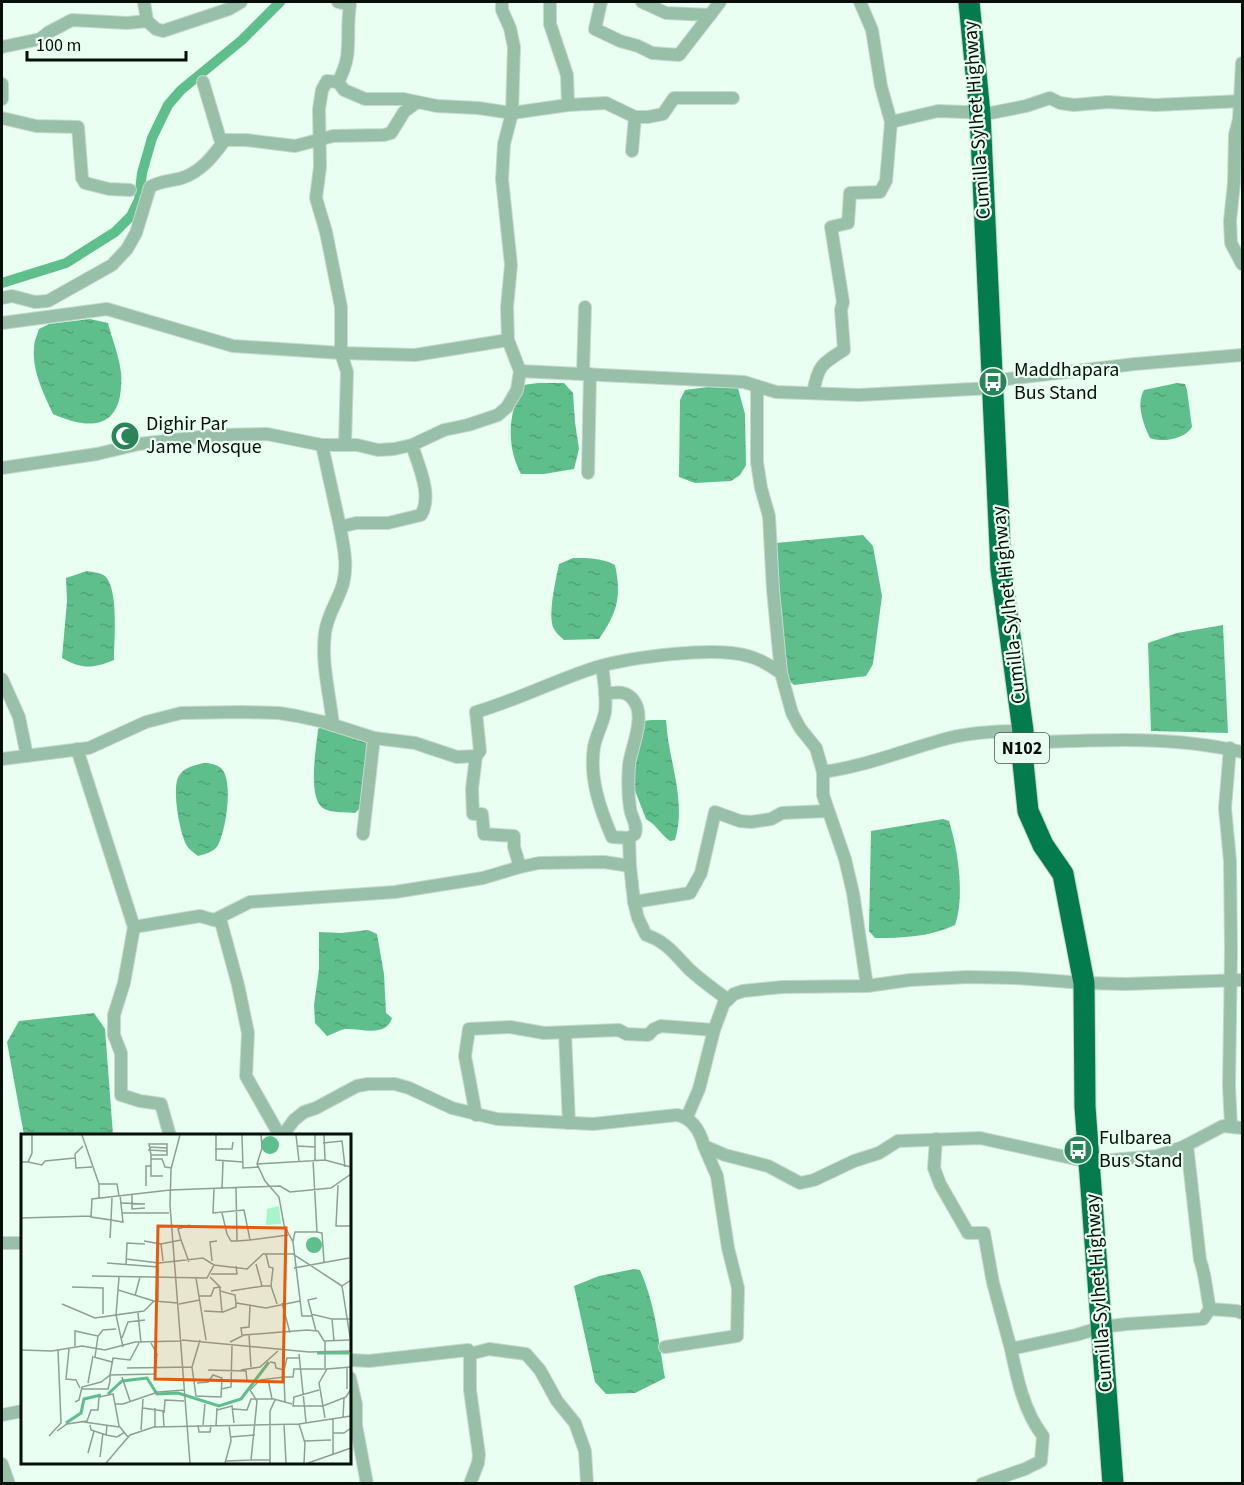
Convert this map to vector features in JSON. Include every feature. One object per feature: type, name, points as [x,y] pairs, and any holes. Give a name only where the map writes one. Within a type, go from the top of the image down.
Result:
[{"type":"highway","name":"Cumilla-Sylhet Highway","points":[[969,2],[980,114],[1001,569],[1022,737],[1028,811],[1043,845],[1063,874],[1084,983],[1085,1107],[1113,1484]]},
{"type":"street","points":[[144,2],[147,21],[156,29],[163,31],[229,9],[240,2]]},
{"type":"street","points":[[338,2],[350,5],[347,34],[349,57],[338,82]]},
{"type":"street","points":[[2,468],[49,462],[149,443],[217,435],[267,434],[322,445],[345,444],[378,450],[394,449],[412,445],[439,431],[498,415],[507,407],[517,390],[520,371],[508,340],[507,307],[511,265],[502,179],[504,144],[512,113],[514,47],[510,28],[502,10],[502,2]]},
{"type":"street","points":[[550,2],[550,24],[567,75],[567,105]]},
{"type":"street","points":[[601,2],[595,29],[652,53],[666,55],[679,55],[720,2]]},
{"type":"street","points":[[642,2],[666,13],[710,15]]},
{"type":"street","points":[[813,393],[817,371],[829,359],[844,350],[841,310],[843,302],[831,227],[848,223],[850,193],[880,192],[886,181],[891,122],[881,86],[872,30],[860,2]]},
{"type":"street","points":[[2,47],[40,39],[72,20],[127,23],[147,21]]},
{"type":"street","points":[[1242,63],[1241,101],[1235,135],[1230,222],[1231,243],[1242,264]]},
{"type":"street","points":[[345,444],[347,372],[341,353],[343,325],[341,307],[326,232],[316,198],[320,167],[322,90],[327,81],[338,82],[344,90],[365,99],[403,99],[426,105],[478,108],[512,113],[567,105],[606,103],[635,117],[648,117],[663,114],[674,98],[733,98]]},
{"type":"street","points":[[203,82],[220,139],[225,140],[295,146],[333,136],[391,133],[404,112],[416,103]]},
{"type":"street","points":[[2,84],[2,99]]},
{"type":"street","points":[[891,122],[938,111],[980,114],[1026,106],[1050,98],[1060,103],[1074,105],[1108,102],[1155,105],[1241,101]]},
{"type":"street","points":[[632,151],[635,117]]},
{"type":"street","points":[[2,118],[36,126],[78,127],[82,178],[85,183],[109,189],[130,190]]},
{"type":"street","points":[[2,298],[12,296],[35,302],[48,302],[112,265],[127,249],[136,234],[150,187],[183,177],[201,168],[225,140]]},
{"type":"street","points":[[585,307],[588,473]]},
{"type":"street","points":[[2,323],[107,309],[233,346],[341,353],[415,355],[508,340]]},
{"type":"street","points":[[520,371],[744,382],[776,392],[859,395],[991,384],[1135,364],[1242,356]]},
{"type":"street","points":[[757,386],[757,462],[769,516],[781,673],[792,713],[800,728],[816,748],[823,772],[823,795],[845,859],[853,893],[867,986]]},
{"type":"street","points":[[322,445],[346,556],[341,589],[327,624],[325,636],[326,680],[333,725]]},
{"type":"street","points":[[340,527],[356,523],[388,523],[421,515],[424,509],[424,488],[412,445]]},
{"type":"street","points":[[520,867],[514,847],[514,836],[484,834],[482,814],[473,814],[472,789],[476,756],[480,751],[476,712],[509,702],[529,691],[602,666],[673,654],[730,652],[759,660],[781,673]]},
{"type":"street","points":[[602,666],[605,713],[593,750],[594,781],[599,806],[612,837],[629,838],[635,834],[637,827],[630,810],[629,765],[638,717],[636,705],[626,693],[617,691],[605,694]]},
{"type":"street","points":[[2,679],[19,717],[27,756]]},
{"type":"street","points":[[2,759],[89,748],[146,722],[181,713],[279,713],[333,725],[374,738],[415,743],[457,757],[476,756]]},
{"type":"street","points":[[823,772],[854,767],[950,738],[981,732],[1022,737],[1117,739],[1216,745],[1242,752]]},
{"type":"street","points":[[363,834],[374,738]]},
{"type":"street","points":[[704,1146],[724,1155],[768,1166],[800,1184],[879,1153],[898,1141],[980,1138],[1089,1162],[1157,1156],[1187,1145],[1223,1126],[1237,1127],[1229,1086],[1237,980],[1225,808],[1230,748]]},
{"type":"street","points":[[78,750],[134,927],[124,983],[114,1015],[114,1035],[121,1053],[121,1095],[161,1104],[169,1134]]},
{"type":"street","points":[[634,902],[690,893],[701,873],[715,812],[740,821],[751,822],[771,819],[782,813],[828,811]]},
{"type":"street","points":[[629,838],[634,902],[638,918],[646,934],[657,938],[672,949],[689,968],[728,1000]]},
{"type":"street","points":[[214,920],[250,902],[396,892],[483,878],[539,863],[604,862],[630,866]]},
{"type":"street","points":[[134,927],[200,916],[221,922],[248,1033],[246,1076],[280,1134]]},
{"type":"street","points":[[687,1117],[699,1089],[714,1030],[724,1003],[734,994],[761,989],[867,986],[910,980],[968,978],[1015,978],[1084,983],[1237,980]]},
{"type":"street","points":[[476,1115],[465,1056],[466,1036],[469,1029],[510,1027],[544,1033],[619,1030],[626,1034],[648,1035],[661,1026],[714,1030]]},
{"type":"street","points":[[565,1033],[569,1123]]},
{"type":"street","points":[[1229,1086],[1242,1083]]},
{"type":"street","points":[[283,1134],[304,1112],[357,1086],[368,1084],[395,1084],[452,1108],[497,1119],[593,1124],[677,1115],[687,1117],[700,1132],[717,1176],[728,1248],[738,1288],[737,1336],[665,1347]]},
{"type":"street","points":[[936,1139],[934,1168],[940,1184],[968,1233],[984,1233],[993,1283],[1017,1378],[1034,1425],[1042,1436],[1041,1461],[982,1484]]},
{"type":"street","points":[[1011,1349],[1102,1327],[1203,1319],[1210,1309],[1205,1273],[1200,1260],[1187,1145]]},
{"type":"street","points":[[2,1243],[21,1243]]},
{"type":"street","points":[[1210,1309],[1242,1313]]},
{"type":"street","points":[[470,1354],[489,1349],[526,1354],[540,1370],[557,1401],[575,1423],[585,1451],[587,1484]]},
{"type":"street","points":[[351,1360],[369,1361],[468,1350],[470,1390],[479,1455],[470,1484]]},
{"type":"street","points":[[351,1382],[367,1484]]},
{"type":"street","points":[[2,1415],[21,1410]]},
{"type":"street","points":[[2,1464],[9,1484]]},
{"type":"water","points":[[90,319],[108,323],[120,366],[121,384],[116,408],[110,416],[103,421],[84,423],[53,414],[37,374],[34,348],[39,329],[49,324]]},
{"type":"water","points":[[564,383],[573,393],[579,449],[574,469],[544,474],[521,474],[516,463],[511,441],[514,407],[523,385]]},
{"type":"water","points":[[1177,383],[1185,384],[1192,427],[1173,439],[1150,438],[1141,408],[1144,390]]},
{"type":"water","points":[[708,387],[738,388],[745,414],[746,465],[740,475],[731,481],[695,483],[679,477],[680,400],[685,390]]},
{"type":"water","points":[[863,535],[873,546],[882,596],[873,664],[866,676],[794,685],[786,678],[772,550],[776,543]]},
{"type":"water","points":[[573,558],[589,558],[615,565],[618,596],[614,613],[599,639],[564,640],[552,623],[553,597],[559,564]]},
{"type":"water","points":[[87,571],[105,576],[112,592],[115,628],[114,660],[100,665],[81,666],[62,658],[67,601],[66,578]]},
{"type":"water","points":[[1223,625],[1228,733],[1151,731],[1148,643],[1177,633]]},
{"type":"water","points":[[666,720],[676,780],[678,825],[675,840],[670,841],[646,819],[632,783],[642,721]]},
{"type":"water","points":[[321,727],[371,743],[361,801],[355,813],[327,810],[320,805],[316,797],[314,774],[318,729]]},
{"type":"water","points":[[203,763],[221,768],[225,774],[228,794],[224,829],[218,845],[212,851],[198,856],[184,840],[177,811],[176,790],[181,773]]},
{"type":"water","points":[[943,819],[949,821],[959,873],[960,901],[955,925],[926,934],[875,938],[869,931],[871,831]]},
{"type":"water","points":[[368,930],[377,934],[384,974],[386,1013],[392,1018],[389,1024],[379,1030],[345,1029],[327,1036],[315,1023],[319,932],[341,933]]},
{"type":"water","points":[[94,1013],[105,1029],[113,1134],[24,1134],[7,1042],[19,1021]]},
{"type":"water","points":[[634,1269],[640,1270],[649,1296],[665,1378],[635,1393],[606,1394],[595,1382],[574,1286],[599,1276]]},
{"type":"waterway","points":[[2,283],[66,263],[115,232],[131,216],[139,200],[142,173],[152,138],[168,105],[181,90],[242,40],[280,2]]},
{"type":"place","name":"Maddhapara Bus Stand","points":[[993,382]]},
{"type":"place","name":"Dighir Par Jame Mosque","points":[[125,436]]},
{"type":"place","name":"Fulbarea Bus Stand","points":[[1078,1150]]}]
